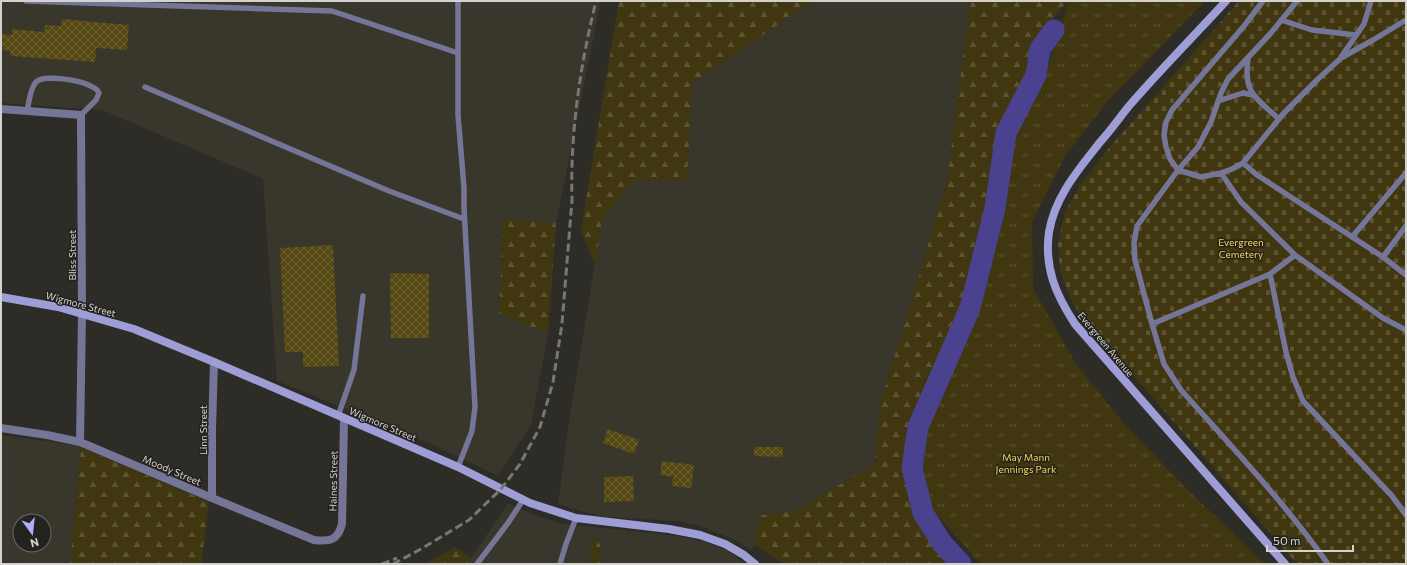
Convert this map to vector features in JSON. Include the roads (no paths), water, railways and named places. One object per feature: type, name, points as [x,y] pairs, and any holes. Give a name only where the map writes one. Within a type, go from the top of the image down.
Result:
[{"type":"street","name":"Evergreen Avenue","points":[[1226,1],[1130,105],[1074,176],[1062,194],[1049,232],[1049,266],[1061,302],[1074,324],[1285,564]]},
{"type":"street","points":[[1,109],[81,115]]},
{"type":"street","name":"Bliss Street","points":[[80,442],[82,314],[81,115]]},
{"type":"street","name":"Wigmore Street","points":[[1,297],[58,307],[134,329],[458,467],[523,500],[545,508],[576,518],[669,529],[700,535],[726,544],[744,554],[755,564]]},
{"type":"street","name":"Linn Street","points":[[212,498],[214,362]]},
{"type":"street","name":"Haines Street","points":[[332,540],[340,531],[342,524],[341,418]]},
{"type":"street","name":"Moody Street","points":[[1,428],[80,442],[314,540],[323,542],[332,540]]},
{"type":"lane","points":[[26,1],[332,11],[458,53]]},
{"type":"lane","points":[[458,1],[458,115],[464,188],[464,219],[475,407],[472,431],[458,467]]},
{"type":"lane","points":[[1263,1],[1244,26],[1172,110],[1166,122],[1164,135],[1170,159],[1178,170],[1201,177],[1222,174],[1243,162],[1279,119],[1318,78],[1341,58],[1406,20]]},
{"type":"lane","points":[[1297,1],[1228,79],[1220,93],[1211,122],[1198,147],[1178,170],[1137,226],[1134,243],[1135,260],[1152,324],[1164,364],[1171,377],[1305,532],[1328,564]]},
{"type":"lane","points":[[1341,58],[1364,24],[1371,1]]},
{"type":"lane","points":[[1281,20],[1312,30],[1356,34]]},
{"type":"lane","points":[[1248,58],[1246,71],[1248,84],[1253,95],[1279,119]]},
{"type":"lane","points":[[27,111],[33,86],[39,79],[44,78],[83,82],[96,89],[99,93],[96,100],[81,115]]},
{"type":"lane","points":[[145,87],[390,191],[464,219]]},
{"type":"lane","points":[[1218,101],[1243,93],[1253,95]]},
{"type":"lane","points":[[1243,162],[1257,175],[1383,256],[1406,275]]},
{"type":"lane","points":[[1352,236],[1406,173]]},
{"type":"lane","points":[[1222,174],[1241,202],[1295,255],[1383,318],[1406,330]]},
{"type":"lane","points":[[1383,256],[1406,226]]},
{"type":"lane","points":[[1152,324],[1270,274],[1295,255]]},
{"type":"lane","points":[[1270,274],[1286,352],[1293,377],[1303,401],[1392,496],[1406,515]]},
{"type":"lane","points":[[341,418],[354,370],[363,296]]},
{"type":"lane","points":[[477,564],[508,523],[523,500]]},
{"type":"lane","points":[[560,564],[576,518]]},
{"type":"waterway","points":[[961,564],[942,543],[923,513],[912,468],[918,427],[970,308],[995,208],[1006,133],[1036,75],[1040,49],[1054,30]]},
{"type":"railway","points":[[393,564],[469,520],[501,489],[520,464],[540,427],[553,382],[562,324],[572,200],[574,125],[585,50],[596,1]]},
{"type":"railway","points":[[382,564],[397,558]]},
{"type":"park label","name":"Evergreen Cemetery","points":[[1241,248]]},
{"type":"park label","name":"May Mann Jennings Park","points":[[1026,462]]}]
